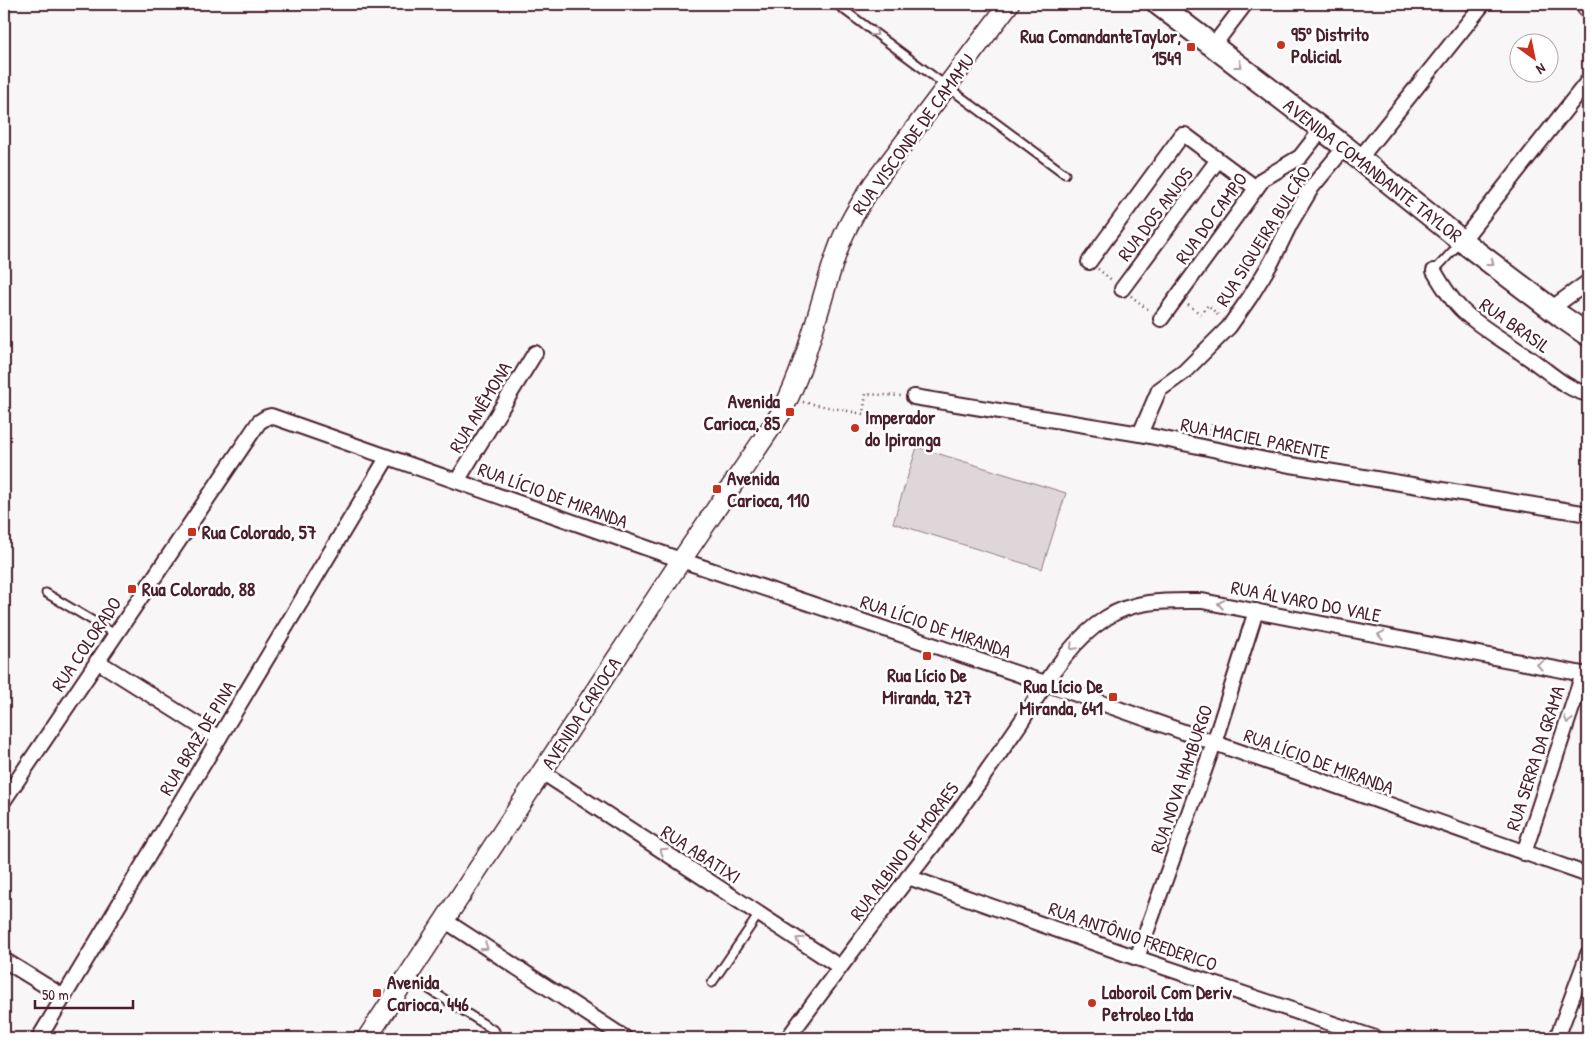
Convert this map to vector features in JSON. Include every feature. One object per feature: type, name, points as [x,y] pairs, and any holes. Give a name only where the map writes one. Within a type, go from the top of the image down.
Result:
[{"type":"main road","name":"AVENIDA COMANDANTE TAYLOR","points":[[1158,4],[1322,129],[1462,241],[1588,335]]},
{"type":"street","name":"RUA VISCONDE DE CAMAMU","points":[[792,393],[844,234],[873,184],[1009,4]]},
{"type":"street","points":[[1213,46],[1245,4]]},
{"type":"street","name":"RUA SIQUEIRA BULCÃO","points":[[1140,434],[1159,390],[1184,372],[1229,327],[1250,297],[1312,187],[1352,153],[1483,4]]},
{"type":"street","points":[[1582,4],[1588,12]]},
{"type":"street","points":[[1462,241],[1588,82]]},
{"type":"street","name":"RUA DO CAMPO","points":[[1161,319],[1256,188],[1268,175],[1300,157],[1322,129]]},
{"type":"street","points":[[1089,262],[1184,134],[1256,188]]},
{"type":"street","name":"RUA DOS ANJOS","points":[[1122,289],[1218,161]]},
{"type":"street","name":"RUA BRASIL","points":[[1434,271],[1448,294],[1463,311],[1486,330],[1566,384],[1581,393],[1588,394]]},
{"type":"street","points":[[1552,308],[1588,282]]},
{"type":"street","name":"RUA ANÊMONA","points":[[457,481],[535,352]]},
{"type":"street","name":"AVENIDA CARIOCA","points":[[366,1038],[681,560],[739,476],[792,393]]},
{"type":"street","name":"RUA MACIEL PARENTE","points":[[914,397],[1140,434],[1285,464],[1588,512]]},
{"type":"street","name":"RUA LÍCIO DE MIRANDA","points":[[271,416],[681,560],[1045,683],[1588,875]]},
{"type":"street","name":"RUA COLORADO","points":[[4,800],[259,422],[271,416]]},
{"type":"street","name":"RUA BRAZ DE PINA","points":[[39,1038],[387,458]]},
{"type":"street","name":"RUA ÁLVARO DO VALE","points":[[1045,683],[1062,658],[1106,618],[1121,610],[1159,601],[1202,601],[1586,674]]},
{"type":"street","name":"RUA NOVA HAMBURGO","points":[[1137,958],[1214,743],[1256,611]]},
{"type":"street","points":[[97,662],[219,738]]},
{"type":"street","name":"RUA SERRA DA GRAMA","points":[[1524,853],[1586,674]]},
{"type":"street","name":"RUA ALBINO DE MORAES","points":[[788,1038],[968,798],[1021,722],[1045,683]]},
{"type":"street","name":"RUA ABATIXI","points":[[542,772],[840,967]]},
{"type":"street","name":"RUA ANTÔNIO FREDERICO","points":[[908,877],[1137,958],[1375,1038]]},
{"type":"street","points":[[444,920],[625,1038]]},
{"type":"street","points":[[1557,1038],[1588,954]]},
{"type":"street","points":[[4,960],[64,997]]},
{"type":"lane","points":[[836,4],[1065,174]]},
{"type":"lane","points":[[1434,271],[1462,241]]},
{"type":"lane","points":[[46,594],[115,634]]},
{"type":"lane","points":[[712,983],[759,914]]},
{"type":"lane","points":[[407,976],[495,1031]]},
{"type":"path","points":[[1177,297],[1201,314],[1208,305],[1229,327]]},
{"type":"path","points":[[792,393],[863,414],[866,394],[914,397]]},
{"type":"shaded area","points":[[917,447],[1066,493],[1042,569],[893,523]]},
{"type":"place","name":"95º Distrito Policial","points":[[1281,45]]},
{"type":"place","name":"Rua ComandanteTaylor, 1549","points":[[1191,47]]},
{"type":"place","name":"Avenida Carioca, 85","points":[[790,412]]},
{"type":"place","name":"Imperador do Ipiranga","points":[[855,428]]},
{"type":"place","name":"Avenida Carioca, 110","points":[[717,489]]},
{"type":"place","name":"Rua Colorado, 57","points":[[192,532]]},
{"type":"place","name":"Rua Colorado, 88","points":[[132,589]]},
{"type":"place","name":"Rua Lício De Miranda, 727","points":[[927,656]]},
{"type":"place","name":"Rua Lício De Miranda, 641","points":[[1113,697]]},
{"type":"place","name":"Avenida Carioca, 446","points":[[377,993]]},
{"type":"place","name":"Laboroil Com Deriv Petroleo Ltda","points":[[1092,1003]]}]
